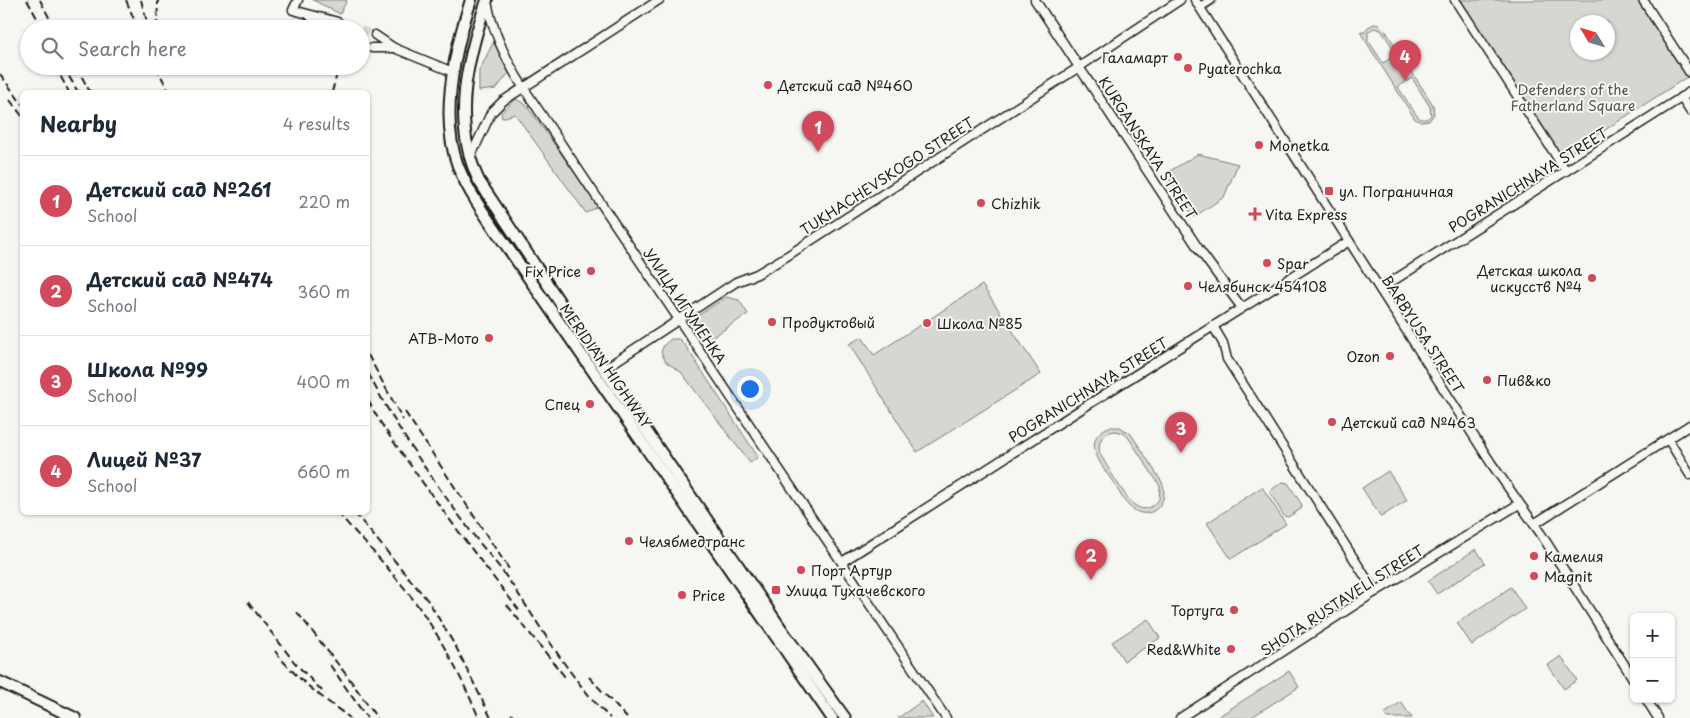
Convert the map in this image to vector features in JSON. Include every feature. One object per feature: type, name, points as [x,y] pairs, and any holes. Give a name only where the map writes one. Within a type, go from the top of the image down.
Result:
[{"type":"main road","name":"MERIDIAN HIGHWAY","points":[[471,0],[453,72],[449,121],[452,143],[458,164],[472,193],[832,718]]},
{"type":"main road","name":"MERIDIAN HIGHWAY","points":[[487,0],[474,39],[466,75],[464,109],[465,138],[479,181],[772,616],[845,718]]},
{"type":"main road","points":[[0,682],[75,718]]},
{"type":"street","points":[[298,0],[293,10],[329,20]]},
{"type":"street","name":"УЛИЦА ИГУМЕНКА","points":[[487,0],[491,22],[498,43],[523,87],[946,718]]},
{"type":"street","points":[[470,158],[491,113],[503,100],[659,0]]},
{"type":"street","name":"KURGANSKAYA STREET","points":[[1035,0],[1200,251],[1242,308]]},
{"type":"street","name":"TUKHACHEVSKOGO STREET","points":[[604,369],[736,282],[765,269],[1180,0]]},
{"type":"street","name":"BARBYUSA STREET","points":[[1195,0],[1518,504],[1534,524],[1630,674]]},
{"type":"street","points":[[1200,7],[1211,0]]},
{"type":"street","points":[[1455,0],[1566,171]]},
{"type":"street","points":[[1643,0],[1690,73]]},
{"type":"street","points":[[308,15],[314,20]]},
{"type":"street","points":[[375,35],[394,48],[453,72]]},
{"type":"street","points":[[372,48],[394,48]]},
{"type":"street","name":"POGRANICHNAYA STREET","points":[[1380,289],[1690,92]]},
{"type":"street","points":[[1681,98],[1690,111]]},
{"type":"street","name":"POGRANICHNAYA STREET","points":[[842,562],[1349,241]]},
{"type":"street","points":[[1213,326],[1223,343],[1227,358],[1375,592]]},
{"type":"street","points":[[1534,524],[1690,425]]},
{"type":"street","points":[[1668,439],[1690,474]]},
{"type":"street","name":"SHOTA RUSTAVELI STREET","points":[[1180,718],[1375,592],[1518,504]]},
{"type":"street","points":[[1649,703],[1658,718]]},
{"type":"green space","points":[[313,0],[347,0],[340,14]]},
{"type":"green space","name":"Defenders of the Fatherland Square","points":[[1460,0],[1637,0],[1687,77],[1560,159]]},
{"type":"green space","points":[[1374,24],[1380,25],[1385,30],[1433,105],[1434,114],[1429,121],[1421,122],[1415,119],[1360,32],[1364,33],[1368,27]],"holes":[[[1374,28],[1381,30],[1397,54],[1383,63],[1368,40],[1368,32]],[[1412,78],[1430,107],[1431,115],[1426,119],[1421,119],[1417,116],[1398,87]]]},
{"type":"green space","points":[[493,43],[497,47],[509,73],[496,89],[479,91],[479,71]]},
{"type":"green space","points":[[516,99],[526,105],[599,206],[586,213],[515,114],[502,118],[501,113]]},
{"type":"green space","points":[[1198,154],[1238,164],[1224,197],[1194,217],[1165,174]]},
{"type":"green space","points":[[982,285],[1041,374],[917,452],[849,344],[862,337],[874,355]]},
{"type":"green space","points":[[726,297],[739,300],[748,314],[708,340],[693,319]]},
{"type":"green space","points":[[671,339],[679,339],[685,345],[758,457],[750,463],[681,372],[666,362],[661,352],[664,345]]},
{"type":"green space","points":[[1109,427],[1120,427],[1131,434],[1162,482],[1164,489],[1162,502],[1153,511],[1141,513],[1131,508],[1123,499],[1096,454],[1094,447],[1095,439]],"holes":[[[1116,431],[1128,437],[1160,486],[1159,499],[1155,504],[1146,509],[1139,508],[1132,503],[1100,454],[1099,445],[1104,435]]]},
{"type":"green space","points":[[1388,471],[1407,500],[1381,517],[1362,488]]},
{"type":"green space","points":[[1283,482],[1288,483],[1302,505],[1301,509],[1288,517],[1284,516],[1270,493],[1271,490]]},
{"type":"green space","points":[[1262,487],[1286,524],[1231,559],[1207,523]]},
{"type":"green space","points":[[1476,549],[1485,563],[1437,594],[1428,581]]},
{"type":"green space","points":[[1511,587],[1525,609],[1472,645],[1457,623]]},
{"type":"green space","points":[[1148,619],[1160,638],[1124,661],[1112,642]]},
{"type":"green space","points":[[1561,656],[1577,680],[1564,689],[1548,665]]},
{"type":"green space","points":[[1289,671],[1299,687],[1250,718],[1216,718]]},
{"type":"green space","points":[[922,701],[933,718],[898,718]]},
{"type":"green space","points":[[1401,702],[1412,718],[1387,718],[1384,714]]},
{"type":"tunnel","points":[[370,33],[375,35]]},
{"type":"railway","points":[[27,0],[38,20]]},
{"type":"railway","points":[[40,0],[50,20]]},
{"type":"railway","points":[[126,0],[134,20]]},
{"type":"railway","points":[[141,0],[147,20]]},
{"type":"railway","points":[[157,20],[158,0]]},
{"type":"railway","points":[[0,74],[20,101]]},
{"type":"railway","points":[[60,75],[68,90]]},
{"type":"railway","points":[[68,75],[77,90]]},
{"type":"railway","points":[[81,75],[89,90]]},
{"type":"railway","points":[[160,75],[168,90]]},
{"type":"railway","points":[[333,90],[337,75]]},
{"type":"railway","points":[[10,100],[20,113]]},
{"type":"railway","points":[[370,359],[403,420]]},
{"type":"railway","points":[[370,377],[415,453],[514,587],[578,682],[610,718]]},
{"type":"railway","points":[[370,404],[418,476],[519,610]]},
{"type":"railway","points":[[405,412],[509,569]]},
{"type":"railway","points":[[340,515],[389,570],[418,606],[452,660],[479,718]]},
{"type":"railway","points":[[356,515],[429,602],[457,649],[491,718]]},
{"type":"railway","points":[[248,602],[295,663],[325,694]]},
{"type":"railway","points":[[507,605],[565,677]]},
{"type":"railway","points":[[297,612],[348,677],[377,718]]},
{"type":"railway","points":[[275,651],[301,679],[350,718]]},
{"type":"railway","points":[[330,665],[367,718]]},
{"type":"railway","points":[[589,677],[627,718]]},
{"type":"railway","points":[[511,714],[514,718]]},
{"type":"place","name":"Галамарт","points":[[1178,57]]},
{"type":"place","name":"Pyaterochka","points":[[1188,68]]},
{"type":"place","name":"Лицей №37","points":[[1405,81]]},
{"type":"place","name":"Детский сад №460","points":[[768,85]]},
{"type":"place","name":"Monetka","points":[[1259,145]]},
{"type":"place","name":"Детский сад №261","points":[[818,152]]},
{"type":"place","name":"ул. Пограничная","points":[[1329,191]]},
{"type":"place","name":"Chizhik","points":[[981,203]]},
{"type":"place","name":"Vita Express","points":[[1255,214]]},
{"type":"place","name":"Spar","points":[[1267,263]]},
{"type":"place","name":"Fix Price","points":[[591,271]]},
{"type":"place","name":"Детская школа искусств №4","points":[[1592,278]]},
{"type":"place","name":"Челябинск 454108","points":[[1188,286]]},
{"type":"place","name":"Продуктовый","points":[[772,322]]},
{"type":"place","name":"Школа №85","points":[[927,323]]},
{"type":"place","name":"АТВ-Мото","points":[[489,338]]},
{"type":"place","name":"Ozon","points":[[1390,356]]},
{"type":"place","name":"Пив&ко","points":[[1487,380]]},
{"type":"place","name":"Спец","points":[[590,404]]},
{"type":"place","name":"Детский сад №463","points":[[1332,422]]},
{"type":"place","name":"Школа №99","points":[[1181,453]]},
{"type":"place","name":"Челябмедтранс","points":[[629,541]]},
{"type":"place","name":"Камелия","points":[[1534,556]]},
{"type":"place","name":"Порт Артур","points":[[801,570]]},
{"type":"place","name":"Magnit","points":[[1534,576]]},
{"type":"place","name":"Детский сад №474","points":[[1091,580]]},
{"type":"place","name":"Улица Тухачевского","points":[[776,590]]},
{"type":"place","name":"Price","points":[[682,595]]},
{"type":"place","name":"Тортуга","points":[[1234,610]]},
{"type":"place","name":"Red&White","points":[[1231,649]]}]
